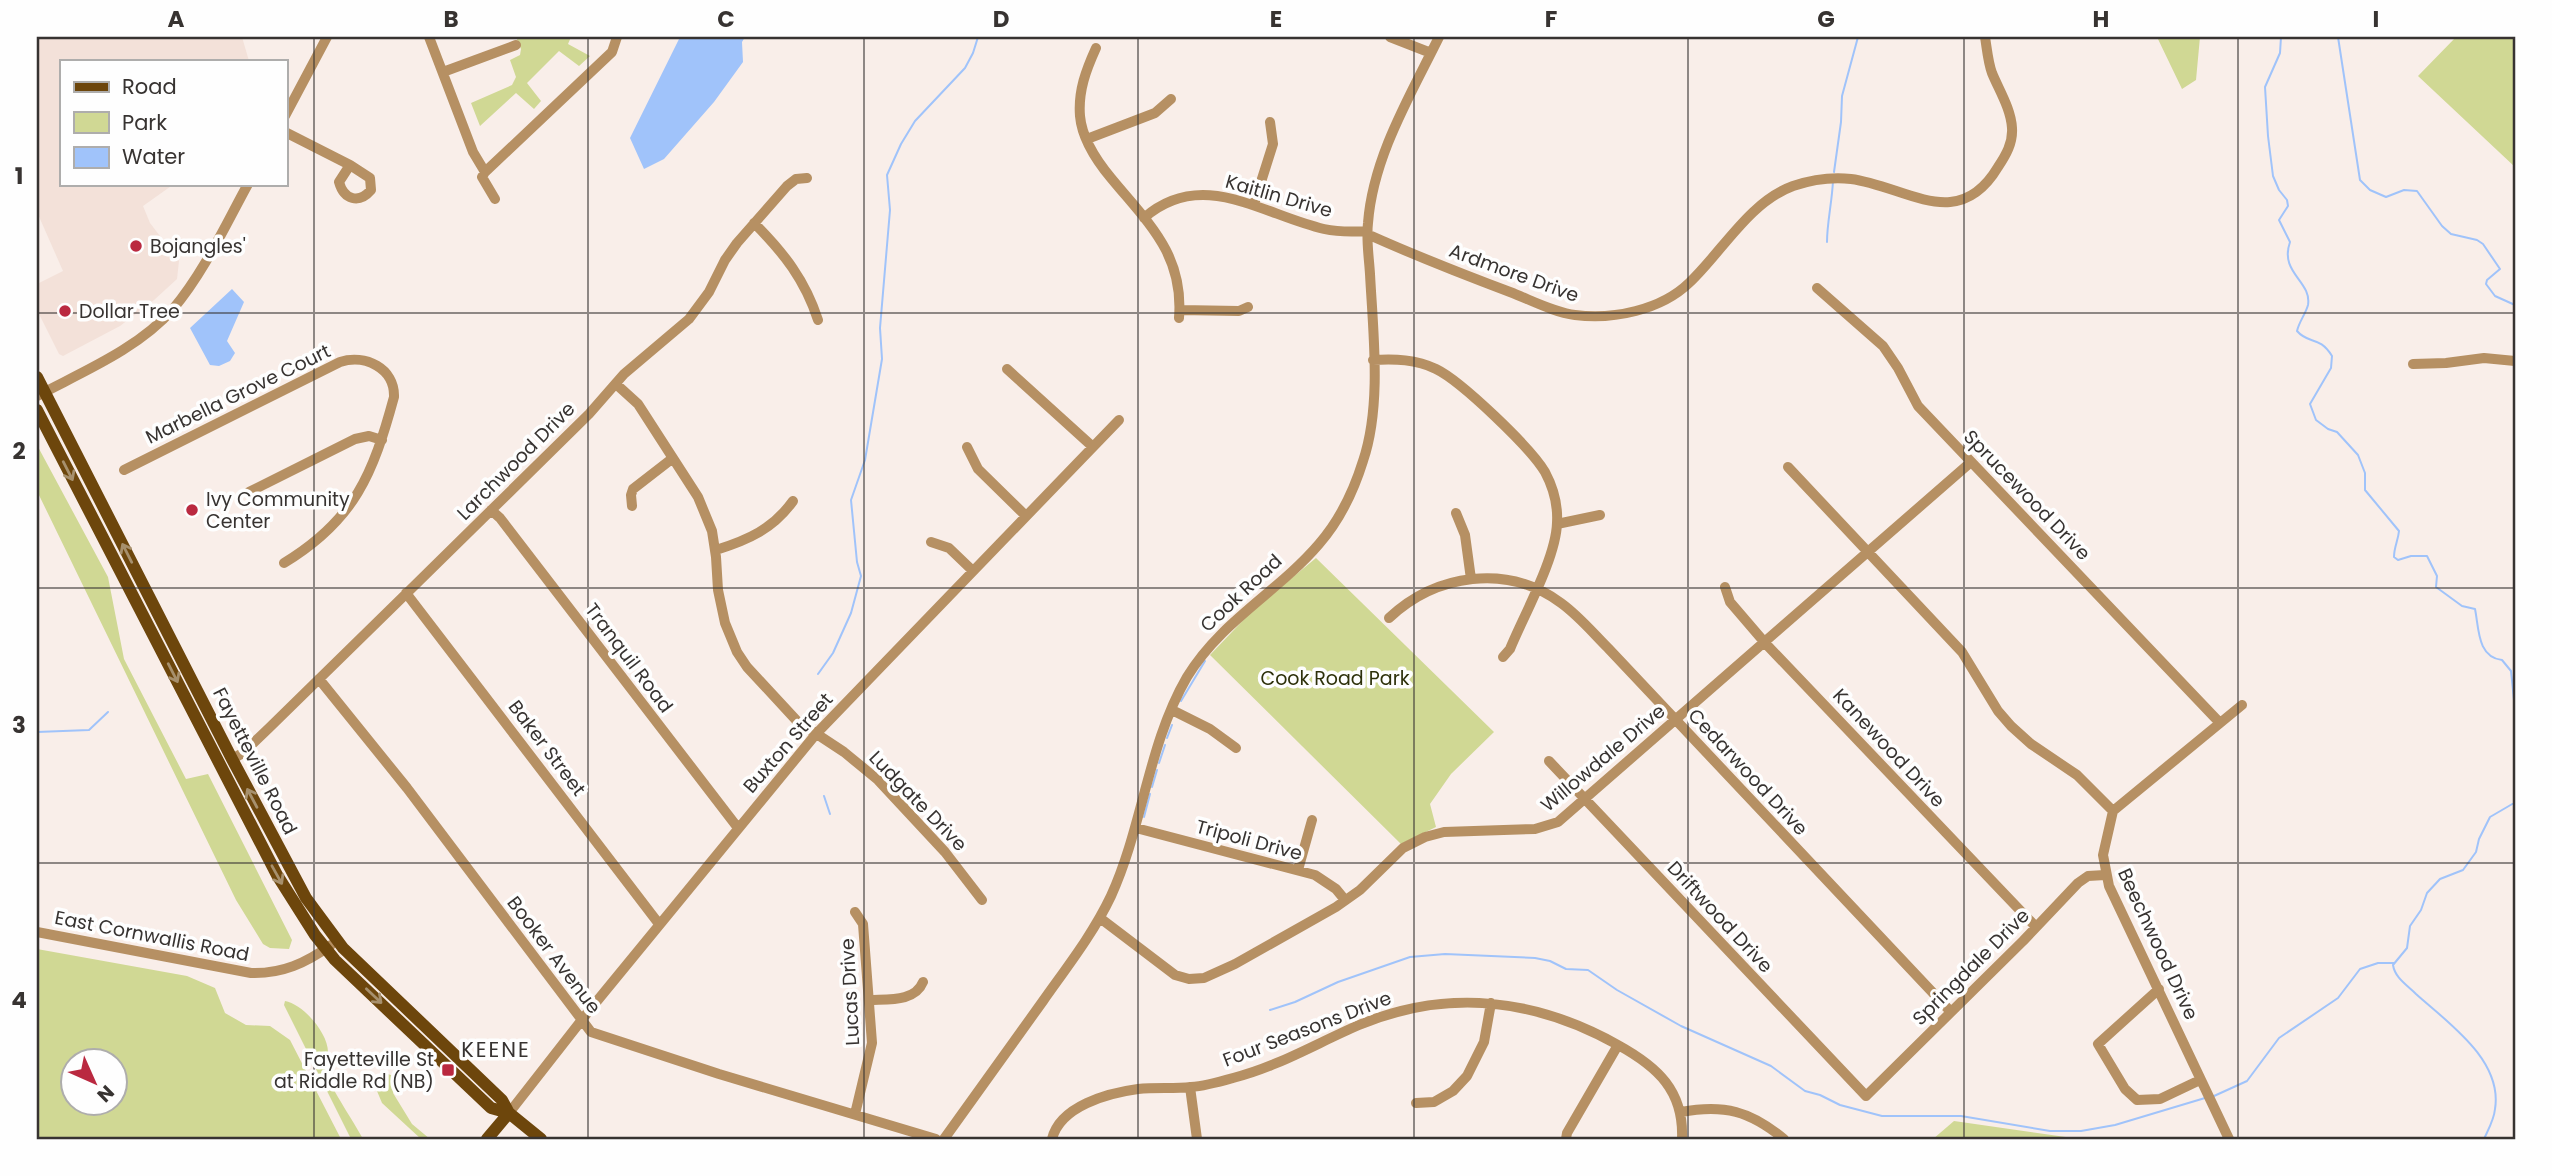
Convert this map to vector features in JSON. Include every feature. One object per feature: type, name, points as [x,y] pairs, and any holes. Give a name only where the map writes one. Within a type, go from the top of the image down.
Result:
[{"type":"main road","name":"Fayetteville Road","points":[[37,377],[41,394],[331,945]]},
{"type":"main road","name":"Fayetteville Road","points":[[37,410],[277,875],[331,945],[502,1100],[509,1113],[541,1139]]},
{"type":"main road","points":[[487,1139],[509,1113]]},
{"type":"street","points":[[287,112],[327,37]]},
{"type":"street","points":[[429,37],[473,152],[485,172]]},
{"type":"street","points":[[495,199],[482,177],[485,172],[612,52],[617,37]]},
{"type":"street","points":[[1390,37],[1431,53]]},
{"type":"street","name":"Cook Road","points":[[944,1139],[1100,918],[1124,866],[1157,753],[1172,710],[1188,677],[1211,644],[1238,616],[1326,536],[1356,479],[1369,441],[1373,414],[1367,233],[1377,170],[1438,37]]},
{"type":"street","name":"Ardmore Drive","points":[[1367,233],[1436,264],[1570,314],[1613,315],[1651,306],[1669,299],[1685,287],[1755,212],[1779,193],[1796,186],[1823,180],[1852,179],[1941,204],[1979,191],[1990,181],[2008,151],[2012,134],[2010,116],[1989,64],[1985,37]]},
{"type":"street","points":[[443,72],[516,45]]},
{"type":"street","points":[[1096,48],[1080,94],[1080,118],[1100,164],[1169,254],[1179,287],[1180,314],[1239,312],[1248,307]]},
{"type":"street","points":[[1087,139],[1155,113],[1171,99]]},
{"type":"street","points":[[1254,204],[1273,144],[1270,122]]},
{"type":"street","points":[[287,133],[350,165]]},
{"type":"street","name":"Larchwood Drive","points":[[232,759],[251,744],[407,593],[589,414],[636,363],[679,329],[697,309],[725,260],[754,223],[787,186],[796,179],[807,178]]},
{"type":"street","points":[[41,394],[127,346],[172,310],[194,280],[247,186]]},
{"type":"street","name":"Kaitlin Drive","points":[[1144,218],[1170,202],[1194,196],[1219,196],[1254,204],[1325,229],[1367,233]]},
{"type":"street","points":[[754,223],[793,267],[807,290],[818,320]]},
{"type":"street","name":"Sprucewood Drive","points":[[1817,288],[1883,346],[1918,406],[2220,723]]},
{"type":"street","name":"Marbella Grove Court","points":[[124,470],[340,362],[356,358],[379,366],[394,389],[382,440],[367,480],[350,506],[316,542],[284,563]]},
{"type":"street","points":[[2413,364],[2484,358],[2515,361]]},
{"type":"street","points":[[1373,360],[1396,359],[1423,364],[1458,383],[1539,463],[1552,488],[1558,524],[1551,554],[1510,649],[1503,657]]},
{"type":"street","points":[[1007,369],[1093,446]]},
{"type":"street","name":"Ludgate Drive","points":[[615,384],[638,404],[698,498],[712,531],[720,606],[737,652],[759,682],[791,715],[878,780],[946,852],[982,900]]},
{"type":"street","name":"Buxton Street","points":[[509,1113],[659,924],[816,734],[1119,420]]},
{"type":"street","points":[[249,492],[355,439],[369,436],[382,440]]},
{"type":"street","points":[[967,447],[978,469],[1026,516]]},
{"type":"street","points":[[632,506],[633,489],[673,458]]},
{"type":"street","name":"Willowdale Drive","points":[[1100,918],[1168,970],[1181,977],[1195,979],[1235,964],[1345,900],[1372,879],[1403,848],[1424,837],[1444,832],[1543,828],[1558,822],[1971,462]]},
{"type":"street","points":[[1788,467],[1962,652],[1992,702],[2011,726],[2031,744],[2077,775],[2113,811],[2242,705]]},
{"type":"street","points":[[716,550],[745,541],[768,528],[793,501]]},
{"type":"street","name":"Tranquil Road","points":[[491,510],[500,518],[738,828]]},
{"type":"street","points":[[1456,513],[1465,535],[1471,579]]},
{"type":"street","points":[[1558,524],[1600,515]]},
{"type":"street","points":[[931,542],[949,548],[973,571]]},
{"type":"street","name":"Cedarwood Drive","points":[[1389,618],[1426,591],[1471,579],[1507,580],[1535,589],[1561,603],[1951,1012]]},
{"type":"street","name":"Kanewood Drive","points":[[1725,587],[1730,602],[1766,642],[2036,927]]},
{"type":"street","name":"Baker Street","points":[[407,593],[659,924]]},
{"type":"street","name":"Booker Avenue","points":[[319,678],[415,799],[590,1032],[936,1139]]},
{"type":"street","points":[[1172,710],[1210,729],[1236,748]]},
{"type":"street","name":"Driftwood Drive","points":[[1549,761],[1866,1096]]},
{"type":"street","name":"Beechwood Drive","points":[[2113,811],[2104,846],[2105,875],[2229,1139]]},
{"type":"street","points":[[1298,870],[1312,820]]},
{"type":"street","name":"Tripoli Drive","points":[[1136,828],[1298,870],[1326,880],[1345,900]]},
{"type":"street","name":"Springdale Drive","points":[[1866,1096],[2083,878],[2105,875]]},
{"type":"street","name":"Lucas Drive","points":[[855,912],[863,924],[872,1043],[855,1114]]},
{"type":"street","name":"East Cornwallis Road","points":[[37,932],[251,973],[272,973],[293,968],[331,945]]},
{"type":"street","points":[[870,1000],[914,994],[923,982]]},
{"type":"street","points":[[2159,989],[2098,1044],[2125,1089],[2137,1100],[2160,1099],[2200,1080]]},
{"type":"street","name":"Four Seasons Drive","points":[[1052,1139],[1054,1129],[1065,1118],[1077,1109],[1108,1095],[1138,1089],[1191,1087],[1252,1073],[1361,1024],[1402,1010],[1454,1003],[1512,1005],[1561,1017],[1646,1061],[1657,1071],[1681,1112]]},
{"type":"street","points":[[1416,1103],[1434,1102],[1453,1091],[1467,1076],[1484,1042],[1491,1003]]},
{"type":"street","points":[[1566,1139],[1618,1045]]},
{"type":"street","points":[[1191,1087],[1197,1139]]},
{"type":"street","points":[[1682,1139],[1681,1112],[1703,1108],[1737,1111],[1761,1122],[1784,1139]]},
{"type":"shaded area","points":[[37,37],[242,37],[249,60],[60,60],[60,186],[171,186],[143,206],[150,223],[179,261],[177,279],[154,300],[120,326],[63,356],[59,354],[37,310],[37,284],[63,271],[37,212]]},
{"type":"green space","points":[[516,37],[571,37],[568,44],[590,56],[579,66],[559,51],[527,83],[541,101],[534,109],[516,93],[480,126],[471,103],[512,85],[516,77],[510,60],[520,55],[521,49]]},
{"type":"green space","points":[[2157,37],[2200,37],[2196,80],[2182,89]]},
{"type":"green space","points":[[2456,37],[2515,37],[2515,167],[2418,76]]},
{"type":"green space","points":[[37,445],[108,577],[124,659],[186,779],[208,774],[292,940],[289,949],[270,948],[263,944],[236,900],[37,491]]},
{"type":"green space","name":"Cook Road Park","points":[[1316,558],[1494,732],[1451,774],[1430,804],[1436,827],[1401,844],[1210,655],[1252,611]]},
{"type":"green space","points":[[37,949],[187,976],[215,988],[225,1013],[246,1025],[270,1026],[290,1040],[341,1139],[37,1139]]},
{"type":"green space","points":[[285,1001],[307,1013],[324,1036],[328,1052],[326,1073],[363,1139],[351,1139],[284,1005]]},
{"type":"green space","points":[[388,1074],[399,1081],[393,1093],[412,1124],[430,1139],[421,1139],[382,1103],[377,1091]]},
{"type":"green space","points":[[1954,1121],[2080,1139],[1933,1139]]},
{"type":"water","points":[[680,37],[745,37],[742,42],[743,62],[714,102],[664,159],[644,169],[630,138]]},
{"type":"water","points":[[232,289],[244,302],[227,341],[235,353],[230,361],[219,366],[210,365],[190,328]]},
{"type":"waterway","points":[[818,674],[833,653],[851,613],[861,576],[857,562],[851,500],[865,460],[882,359],[880,328],[890,210],[887,175],[915,121],[965,68],[978,37]]},
{"type":"waterway","points":[[1834,172],[1842,96],[1858,37]]},
{"type":"waterway","points":[[2281,37],[2280,53],[2265,87],[2273,176],[2288,206],[2279,220],[2290,242],[2289,262],[2308,297],[2308,305],[2297,331],[2323,345],[2332,356],[2331,368],[2310,404],[2316,420],[2337,432],[2358,455],[2365,473],[2365,490],[2399,531],[2394,557],[2398,560],[2411,556],[2427,556],[2437,576],[2436,587],[2462,606],[2475,609],[2484,648],[2494,658],[2502,660],[2511,671],[2515,710]]},
{"type":"waterway","points":[[2338,37],[2360,180],[2370,190],[2386,197],[2404,190],[2417,191],[2451,234],[2483,244],[2500,269],[2486,284],[2495,296],[2515,305]]},
{"type":"waterway","points":[[1827,242],[1833,181]]},
{"type":"waterway","points":[[1181,701],[1205,661]]},
{"type":"waterway","points":[[37,732],[89,730],[108,712]]},
{"type":"waterway","points":[[1167,738],[1172,725]]},
{"type":"waterway","points":[[1159,763],[1165,745]]},
{"type":"waterway","points":[[1152,787],[1157,770]]},
{"type":"waterway","points":[[2484,1139],[2495,1109],[2495,1091],[2482,1058],[2457,1030],[2402,981],[2393,965],[2407,948],[2410,926],[2421,910],[2427,893],[2440,879],[2463,870],[2476,852],[2490,817],[2514,803],[2515,789]]},
{"type":"waterway","points":[[1144,817],[1150,794]]},
{"type":"waterway","points":[[824,796],[830,814]]},
{"type":"waterway","points":[[1270,1010],[1295,1002],[1338,982],[1410,957],[1445,954],[1535,958],[1550,961],[1566,969],[1588,970],[1617,990],[1681,1026],[1771,1066],[1805,1091],[1840,1105],[1882,1116],[1961,1116],[2050,1131],[2081,1131],[2115,1125],[2205,1098]]},
{"type":"waterway","points":[[2214,1096],[2247,1081],[2279,1038],[2338,998],[2360,969],[2378,963],[2394,963]]},
{"type":"place","name":"Bojangles'","points":[[136,246]]},
{"type":"place","name":"Dollar Tree","points":[[65,311]]},
{"type":"place","name":"Ivy Community Center","points":[[192,510]]},
{"type":"place","name":"Fayetteville St at Riddle Rd (NB)","points":[[448,1070]]},
{"type":"district","name":"KEENE","points":[[496,1049]]}]
